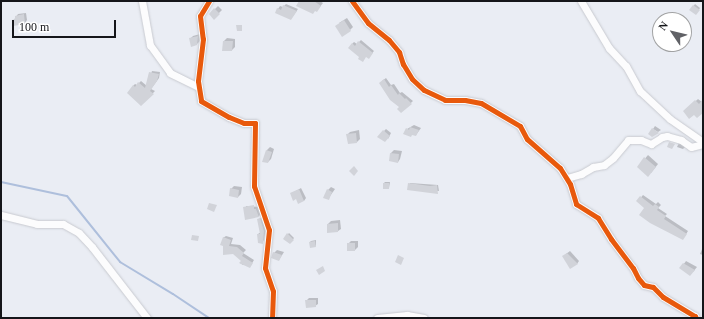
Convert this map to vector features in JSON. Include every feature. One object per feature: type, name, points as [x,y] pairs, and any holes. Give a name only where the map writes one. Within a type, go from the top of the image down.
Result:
[{"type":"street","points":[[142,1],[150,45],[170,72],[199,87]]},
{"type":"street","points":[[209,1],[200,16],[204,39],[199,63],[199,87],[201,101],[244,123],[255,123],[254,186],[269,230],[264,268],[273,290],[272,318]]},
{"type":"street","points":[[352,1],[366,22],[389,40],[399,52],[403,64],[412,79],[421,88],[438,98],[481,103],[520,126],[527,139],[556,165],[567,178],[576,204],[598,218],[611,240],[644,285],[653,287],[663,297],[696,318]]},
{"type":"street","points":[[581,1],[609,48],[626,66],[640,91],[670,119],[703,143]]},
{"type":"street","points":[[567,178],[581,174],[593,167],[604,166],[628,140],[641,140],[651,144],[662,137],[667,136],[680,140],[691,147],[703,143]]},
{"type":"street","points":[[1,215],[38,224],[63,224],[79,233],[92,247],[148,318]]},
{"type":"street","points":[[377,318],[407,315],[424,318]]},
{"type":"building","points":[[299,1],[314,1],[321,6],[317,12],[315,11],[313,14],[296,6]]},
{"type":"building","points":[[283,5],[297,11],[291,20],[275,13],[277,8],[281,10]]},
{"type":"building","points":[[693,5],[700,10],[696,15],[689,10]]},
{"type":"building","points":[[214,8],[220,14],[214,20],[209,14]]},
{"type":"building","points":[[24,14],[25,24],[13,26],[12,20],[15,19],[15,16]]},
{"type":"building","points":[[344,20],[351,31],[342,37],[335,26]]},
{"type":"building","points":[[236,25],[242,25],[242,31],[237,31]]},
{"type":"building","points":[[198,36],[197,45],[191,47],[189,38]]},
{"type":"building","points":[[223,41],[233,41],[232,51],[222,51]]},
{"type":"building","points":[[358,41],[373,53],[369,59],[366,57],[363,62],[358,59],[359,57],[348,48],[352,43],[355,46]]},
{"type":"building","points":[[149,72],[159,74],[157,81],[150,91],[154,94],[141,106],[127,93],[133,85],[135,87],[138,82],[145,88]]},
{"type":"building","points":[[384,79],[389,87],[391,85],[398,95],[399,93],[412,104],[401,113],[397,109],[399,107],[390,100],[379,83]]},
{"type":"building","points":[[703,99],[703,113],[697,118],[694,115],[689,119],[683,111],[695,100],[699,104]]},
{"type":"building","points":[[410,127],[419,130],[416,136],[412,135],[411,137],[403,134],[406,128],[409,130]]},
{"type":"building","points":[[652,128],[659,133],[652,137],[648,134]]},
{"type":"building","points":[[383,130],[390,136],[385,142],[377,137]]},
{"type":"building","points":[[356,133],[357,143],[348,144],[346,134]]},
{"type":"building","points":[[669,142],[675,144],[672,149],[667,147]]},
{"type":"building","points":[[266,150],[272,152],[268,163],[262,162]]},
{"type":"building","points":[[390,153],[399,154],[398,163],[389,161]]},
{"type":"building","points":[[644,157],[656,167],[648,177],[637,167]]},
{"type":"building","points":[[354,166],[358,171],[354,176],[349,171]]},
{"type":"building","points":[[383,183],[389,183],[389,189],[383,189]]},
{"type":"building","points":[[408,183],[430,186],[437,185],[438,194],[407,190]]},
{"type":"building","points":[[230,188],[239,190],[238,198],[229,196]]},
{"type":"building","points":[[299,189],[304,201],[298,204],[296,199],[293,201],[290,193]]},
{"type":"building","points":[[327,189],[332,192],[329,200],[323,198]]},
{"type":"building","points":[[640,196],[653,206],[655,204],[659,207],[657,210],[666,216],[664,219],[687,234],[683,240],[650,223],[639,215],[644,208],[636,201]]},
{"type":"building","points":[[209,203],[217,205],[214,212],[207,209]]},
{"type":"building","points":[[254,205],[254,209],[256,209],[259,217],[245,220],[243,207]]},
{"type":"building","points":[[260,218],[264,231],[263,244],[258,243],[257,234],[260,234],[257,219]]},
{"type":"building","points":[[338,223],[338,232],[327,233],[327,224]]},
{"type":"building","points":[[287,233],[294,240],[290,244],[283,239]]},
{"type":"building","points":[[192,235],[199,236],[198,241],[191,240]]},
{"type":"building","points":[[223,237],[231,240],[229,246],[237,247],[244,253],[242,256],[253,263],[250,268],[239,263],[241,261],[233,254],[223,255],[223,246],[220,245]]},
{"type":"building","points":[[315,241],[316,247],[310,248],[309,242]]},
{"type":"building","points":[[347,243],[355,243],[355,251],[347,251]]},
{"type":"building","points":[[273,252],[282,255],[279,261],[271,258]]},
{"type":"building","points":[[567,253],[578,264],[570,269],[562,256]]},
{"type":"building","points":[[398,255],[404,258],[401,265],[395,262]]},
{"type":"building","points":[[683,263],[695,270],[690,276],[679,268]]},
{"type":"building","points":[[323,266],[325,271],[319,275],[316,270]]},
{"type":"building","points":[[305,300],[316,300],[316,307],[306,308]]},
{"type":"waterway","points":[[1,182],[67,196],[120,262],[209,318]]},
{"type":"cycle path","points":[[209,1],[200,16],[203,39],[198,81],[201,101],[229,117],[244,123],[255,123],[254,186],[269,230],[265,268],[273,291],[272,318]]},
{"type":"cycle path","points":[[352,1],[368,23],[389,40],[399,52],[403,64],[412,79],[424,90],[445,100],[465,100],[481,103],[520,126],[527,139],[560,168],[570,184],[576,204],[598,218],[644,285],[653,287],[663,297],[696,318]]}]
